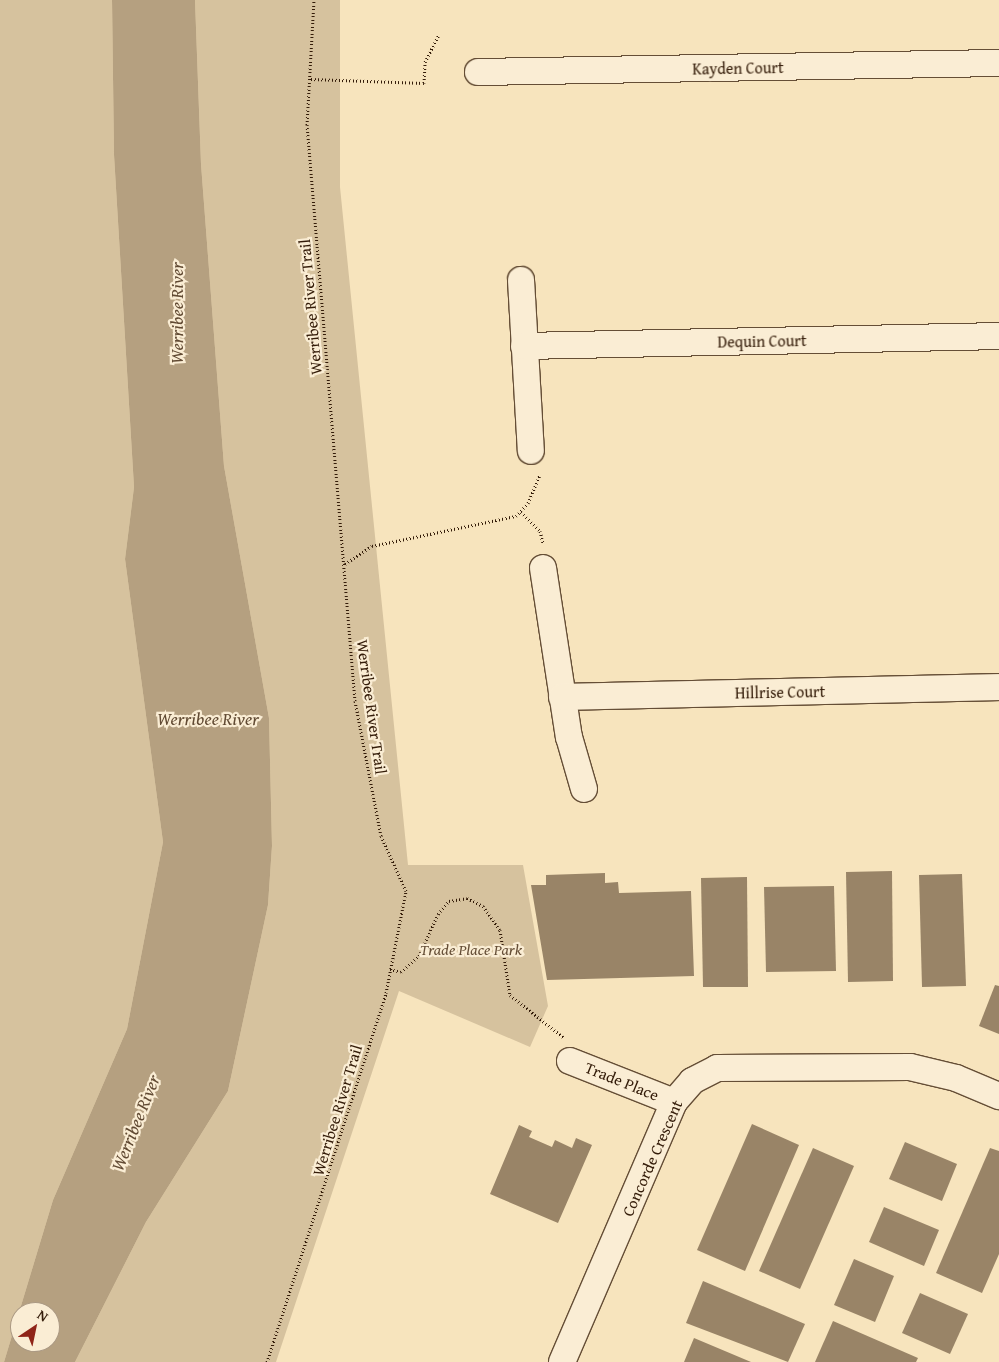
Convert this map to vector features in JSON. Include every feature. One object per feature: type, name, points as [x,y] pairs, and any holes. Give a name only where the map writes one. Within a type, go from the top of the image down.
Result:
[{"type":"street","name":"Kayden Court","points":[[478,72],[999,64]]},
{"type":"street","points":[[521,280],[524,346],[536,460]]},
{"type":"street","name":"Dequin Court","points":[[524,346],[999,336]]},
{"type":"street","points":[[543,568],[562,697],[584,789]]},
{"type":"street","name":"Hillrise Court","points":[[562,697],[999,687]]},
{"type":"street","name":"Trade Place","points":[[570,1061],[674,1102]]},
{"type":"street","name":"Concorde Crescent","points":[[562,1362],[674,1102],[692,1081],[717,1068],[910,1067],[956,1078],[999,1096]]},
{"type":"path","name":"Werribee River Trail","points":[[267,1362],[332,1173],[390,969],[406,891],[388,856],[374,809],[355,701],[307,124],[314,0]]},
{"type":"path","points":[[311,78],[424,83],[425,62],[439,35]]},
{"type":"path","points":[[344,565],[372,546],[509,518],[521,512],[536,460]]},
{"type":"path","points":[[521,512],[540,531],[543,568]]},
{"type":"path","points":[[390,969],[401,972],[419,956],[438,914],[449,901],[467,898],[483,906],[500,930],[510,995],[559,1031],[570,1061]]},
{"type":"green space","points":[[0,0],[112,0],[114,155],[134,487],[125,559],[163,842],[127,1029],[53,1200],[22,1302],[10,1302],[10,1342],[4,1362],[0,1362]]},
{"type":"green space","name":"Trade Place Park","points":[[195,0],[340,0],[340,187],[408,865],[523,865],[548,1006],[530,1047],[399,991],[276,1362],[75,1362],[146,1222],[228,1091],[268,905],[272,846],[269,718],[224,466],[201,164]]},
{"type":"water","name":"Werribee River","points":[[112,0],[195,0],[201,164],[224,466],[269,718],[272,846],[268,905],[228,1091],[146,1222],[75,1362],[4,1362],[10,1342],[10,1352],[60,1352],[60,1302],[22,1302],[53,1200],[127,1029],[163,842],[125,559],[134,487],[114,155]]},
{"type":"building","points":[[892,871],[893,981],[848,982],[846,872]]},
{"type":"building","points":[[605,873],[605,883],[618,882],[619,893],[691,891],[694,976],[547,980],[531,885],[546,885],[546,875]]},
{"type":"building","points":[[962,874],[966,986],[922,987],[919,875]]},
{"type":"building","points":[[747,877],[748,987],[703,987],[701,878]]},
{"type":"building","points":[[834,886],[836,971],[766,972],[764,887]]},
{"type":"building","points":[[995,985],[999,986],[999,1034],[979,1026]]},
{"type":"building","points":[[752,1124],[799,1145],[745,1271],[697,1250]]},
{"type":"building","points":[[519,1125],[532,1131],[529,1137],[552,1147],[555,1140],[572,1148],[576,1138],[592,1145],[558,1223],[490,1194]]},
{"type":"building","points":[[905,1142],[957,1164],[942,1201],[889,1179]]},
{"type":"building","points":[[813,1148],[854,1166],[800,1289],[759,1271]]},
{"type":"building","points":[[990,1148],[999,1151],[999,1254],[982,1293],[936,1273]]},
{"type":"building","points":[[884,1207],[939,1230],[924,1266],[869,1242]]},
{"type":"building","points":[[854,1259],[894,1276],[875,1322],[834,1305]]},
{"type":"building","points":[[703,1281],[805,1324],[788,1362],[686,1323]]},
{"type":"building","points":[[920,1293],[968,1314],[950,1354],[902,1333]]},
{"type":"building","points":[[833,1321],[918,1358],[916,1362],[815,1362]]},
{"type":"building","points":[[694,1338],[751,1362],[684,1362]]}]
